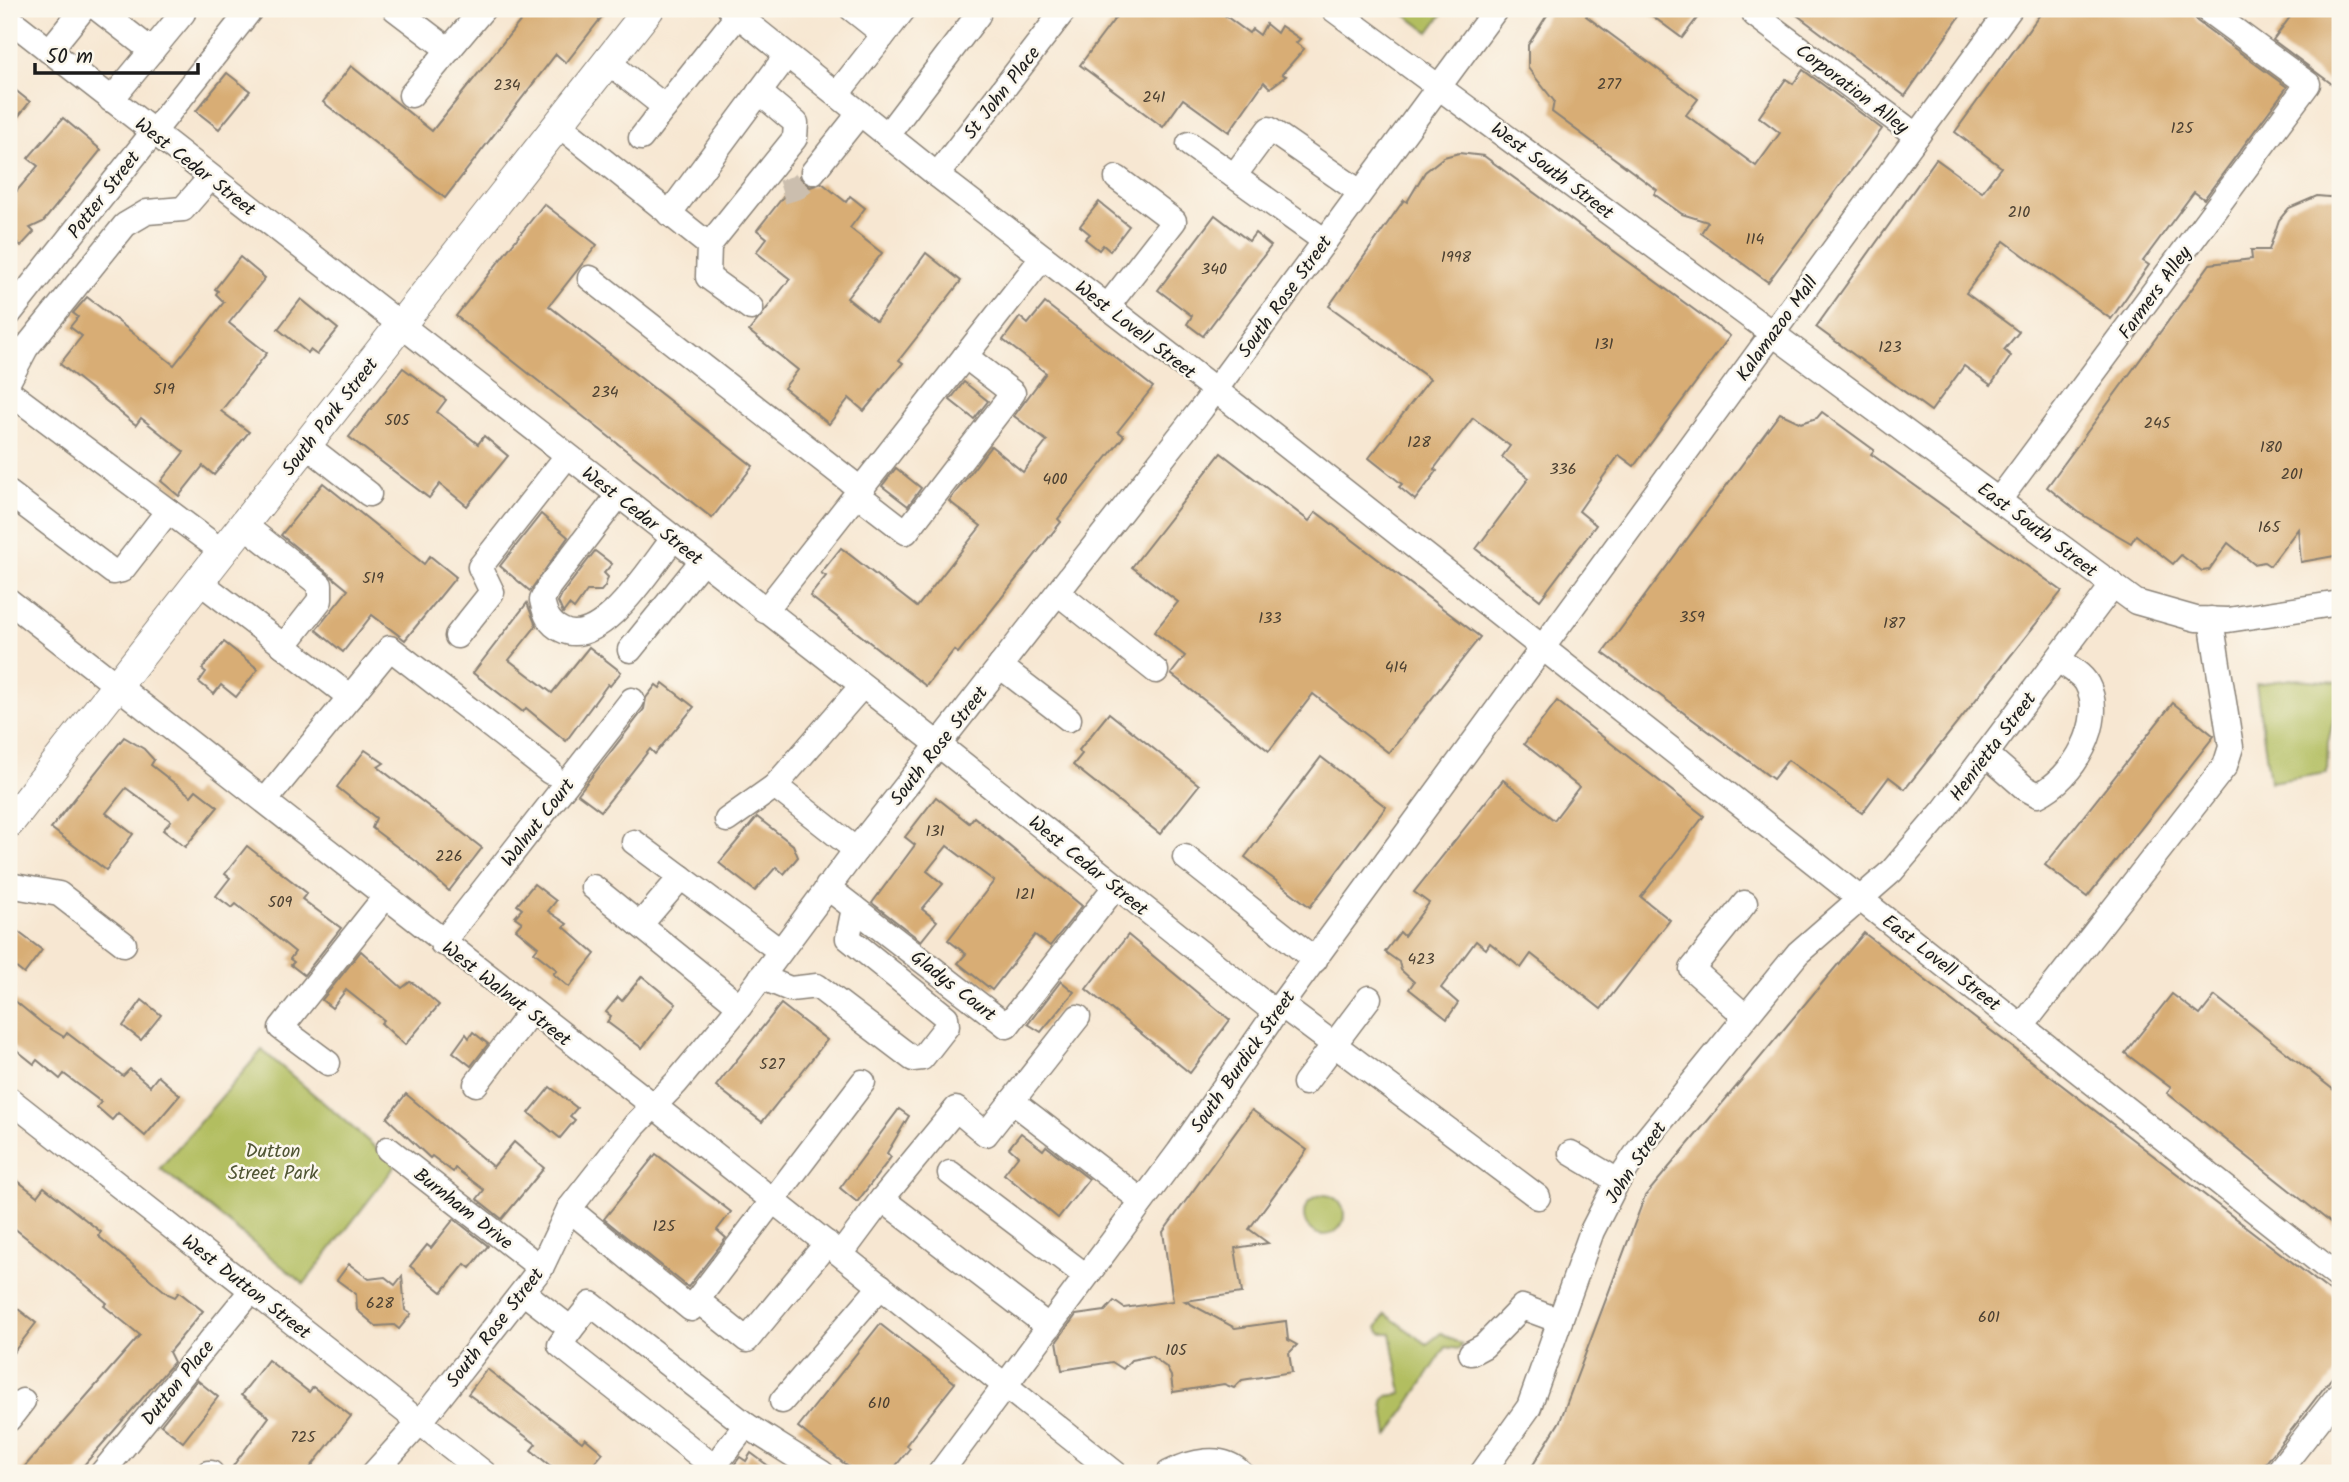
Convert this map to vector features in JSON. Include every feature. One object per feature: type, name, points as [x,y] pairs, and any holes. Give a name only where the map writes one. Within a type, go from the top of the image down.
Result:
[{"type":"main road","name":"South Park Street","points":[[9,824],[649,9]]},
{"type":"street","points":[[48,51],[83,9]]},
{"type":"street","points":[[99,9],[152,51]]},
{"type":"street","points":[[111,100],[183,13],[178,9]]},
{"type":"street","points":[[395,9],[449,50]]},
{"type":"street","points":[[411,95],[483,9]]},
{"type":"street","points":[[852,9],[881,32],[882,37]]},
{"type":"street","points":[[837,94],[904,9]]},
{"type":"street","points":[[887,135],[978,15],[976,9]]},
{"type":"street","name":"St John Place","points":[[937,175],[1065,9]]},
{"type":"street","name":"West South Street","points":[[1333,9],[1772,332]]},
{"type":"street","name":"South Rose Street","points":[[374,1473],[421,1421],[541,1268],[569,1209],[740,1006],[827,887],[1215,390],[1496,9]]},
{"type":"street","name":"Kalamazoo Mall","points":[[1543,648],[2010,9]]},
{"type":"street","name":"Farmers Alley","points":[[2000,500],[2308,84],[2206,9]]},
{"type":"street","name":"Potter Street","points":[[9,314],[246,10]]},
{"type":"street","points":[[640,138],[734,12]]},
{"type":"street","name":"West Lovell Street","points":[[734,12],[937,175],[1543,648]]},
{"type":"street","name":"Corporation Alley","points":[[1758,12],[1917,136]]},
{"type":"street","name":"West Cedar Street","points":[[9,19],[939,745],[1115,887],[1279,1009],[1335,1043],[1538,1197]]},
{"type":"street","points":[[669,214],[787,55]]},
{"type":"street","points":[[608,62],[665,107]]},
{"type":"street","points":[[751,308],[708,277],[709,245],[773,185],[797,130],[796,123],[759,92]]},
{"type":"street","points":[[813,172],[860,113]]},
{"type":"street","points":[[559,125],[709,245]]},
{"type":"street","points":[[1234,176],[1269,129],[1360,192]]},
{"type":"street","points":[[1189,144],[1325,241]]},
{"type":"street","points":[[9,380],[26,348],[125,225],[147,212],[183,209],[210,178]]},
{"type":"street","points":[[1107,307],[1174,221],[1117,178]]},
{"type":"street","points":[[765,611],[1043,257]]},
{"type":"street","points":[[590,278],[906,532],[1013,393],[965,356]]},
{"type":"street","name":"East South Street","points":[[1772,332],[2136,602],[2196,619],[2340,603]]},
{"type":"street","points":[[9,392],[223,552]]},
{"type":"street","points":[[306,446],[369,494]]},
{"type":"street","points":[[457,636],[492,592],[480,567],[567,456]]},
{"type":"street","points":[[9,493],[113,572],[122,570],[168,511]]},
{"type":"street","points":[[618,496],[545,593],[542,600],[552,625],[566,633],[582,634],[605,623],[673,539]]},
{"type":"street","points":[[244,525],[320,585],[320,600],[284,646]]},
{"type":"street","points":[[630,650],[702,561]]},
{"type":"street","points":[[200,582],[350,697]]},
{"type":"street","name":"Henrietta Street","points":[[1863,900],[1892,871],[1944,810],[2113,585]]},
{"type":"street","points":[[1058,593],[1156,671]]},
{"type":"street","name":"West Walnut Street","points":[[9,601],[119,684],[442,943],[654,1106],[1115,1473]]},
{"type":"street","points":[[2022,1026],[2225,766],[2231,747],[2211,619]]},
{"type":"street","name":"East Lovell Street","points":[[1543,648],[2340,1278]]},
{"type":"street","name":"South Burdick Street","points":[[940,1473],[1142,1201],[1543,648]]},
{"type":"street","points":[[265,801],[390,649],[550,772]]},
{"type":"street","points":[[1986,754],[2038,795],[2048,790],[2076,757],[2090,736],[2096,706],[2087,681],[2057,660]]},
{"type":"street","points":[[1000,666],[1069,719]]},
{"type":"street","points":[[727,820],[775,786],[862,686]]},
{"type":"street","name":"Walnut Court","points":[[442,943],[632,700]]},
{"type":"street","points":[[775,786],[856,850]]},
{"type":"street","points":[[634,842],[780,951]]},
{"type":"street","points":[[1185,857],[1315,960]]},
{"type":"street","points":[[640,925],[681,877]]},
{"type":"street","points":[[9,885],[59,894],[124,944]]},
{"type":"street","points":[[593,887],[740,1006]]},
{"type":"street","name":"Gladys Court","points":[[827,887],[1007,1026],[1115,887]]},
{"type":"street","points":[[328,1063],[281,1028],[385,897]]},
{"type":"street","name":"John Street","points":[[1482,1473],[1529,1407],[1592,1231],[1618,1181],[1645,1140],[1798,953],[1863,900]]},
{"type":"street","points":[[1745,903],[1692,969],[1745,1016]]},
{"type":"street","points":[[761,977],[790,989],[817,986],[913,1059],[922,1058],[947,1026],[946,1017],[848,938],[854,908]]},
{"type":"street","points":[[1305,1083],[1369,998]]},
{"type":"street","points":[[476,1084],[531,1012]]},
{"type":"street","points":[[697,1300],[747,1340],[882,1199],[956,1109],[986,1134],[1078,1017]]},
{"type":"street","points":[[569,1209],[691,1309],[863,1082]]},
{"type":"street","name":"West Dutton Street","points":[[9,1099],[484,1473]]},
{"type":"street","points":[[1012,1101],[1142,1201]]},
{"type":"street","name":"Burnham Drive","points":[[388,1149],[541,1268]]},
{"type":"street","points":[[1571,1153],[1618,1181]]},
{"type":"street","points":[[950,1173],[1087,1276]]},
{"type":"street","points":[[882,1199],[1049,1327]]},
{"type":"street","points":[[782,1401],[881,1286]]},
{"type":"street","name":"Dutton Place","points":[[102,1473],[252,1290]]},
{"type":"street","points":[[523,1292],[571,1329]]},
{"type":"street","points":[[746,1425],[712,1470],[560,1345],[591,1304],[746,1425],[822,1473]]},
{"type":"street","points":[[1471,1353],[1484,1346],[1522,1307],[1560,1321]]},
{"type":"street","points":[[2277,1473],[2340,1393]]},
{"type":"street","points":[[1169,1473],[1188,1463],[1212,1461],[1236,1468],[1241,1473]]},
{"type":"green space","points":[[1397,9],[1446,9],[1429,32]]},
{"type":"green space","points":[[2292,679],[2340,682],[2340,722],[2334,718],[2328,742],[2327,773],[2270,782],[2256,684]]},
{"type":"green space","name":"Dutton Street Park","points":[[262,1050],[396,1165],[304,1284],[160,1168]]},
{"type":"green space","points":[[1324,1195],[1338,1201],[1344,1215],[1338,1229],[1324,1235],[1310,1229],[1304,1215],[1310,1201]]},
{"type":"green space","points":[[1385,1314],[1427,1344],[1441,1333],[1462,1345],[1459,1349],[1446,1347],[1388,1436],[1383,1401],[1387,1396],[1402,1394],[1391,1333],[1382,1333],[1377,1328]]},
{"type":"building","points":[[530,9],[608,9],[566,63],[556,54],[445,198],[323,102],[351,66],[432,131]]},
{"type":"building","points":[[1122,9],[1216,9],[1249,33],[1252,29],[1260,35],[1266,24],[1277,33],[1281,26],[1300,39],[1296,43],[1304,49],[1282,74],[1286,76],[1270,88],[1264,82],[1229,132],[1183,99],[1163,127],[1080,65]]},
{"type":"building","points":[[1551,9],[1592,9],[1586,16],[1698,99],[1686,115],[1756,166],[1780,133],[1759,117],[1786,79],[1793,84],[1803,70],[1882,129],[1768,282],[1701,233],[1708,222],[1682,214],[1654,194],[1657,190],[1552,112],[1554,101],[1528,68],[1528,45]]},
{"type":"building","points":[[1643,9],[1704,9],[1682,38]]},
{"type":"building","points":[[1789,9],[1965,9],[1905,96]]},
{"type":"building","points":[[2044,9],[2191,9],[2197,21],[2287,87],[2204,199],[2194,192],[2143,261],[2149,265],[2111,319],[2004,241],[1966,293],[2019,332],[2004,350],[2011,356],[1991,385],[1964,366],[1931,411],[1816,327],[1936,159],[1982,192],[2001,167],[1955,132]]},
{"type":"building","points":[[2296,9],[2340,9],[2340,90],[2273,40]]},
{"type":"building","points":[[227,73],[250,91],[219,129],[196,111]]},
{"type":"building","points":[[9,85],[30,102],[9,128]]},
{"type":"building","points":[[63,118],[101,150],[43,222],[30,228],[34,232],[21,246],[9,236],[9,200],[38,166],[28,158]]},
{"type":"building","points":[[1459,153],[1484,156],[1730,336],[1634,466],[1619,455],[1588,498],[1579,511],[1596,525],[1540,600],[1476,549],[1529,478],[1502,457],[1510,446],[1473,418],[1434,469],[1437,471],[1415,500],[1399,487],[1402,484],[1369,458],[1430,379],[1329,306],[1404,200],[1407,202],[1425,172],[1444,157]]},
{"type":"building","points":[[799,177],[810,187],[822,183],[846,202],[850,196],[865,208],[850,228],[882,253],[847,298],[876,321],[926,253],[961,281],[899,360],[903,363],[864,411],[849,398],[829,424],[784,388],[798,370],[749,331],[790,279],[756,252],[767,238],[757,230]]},
{"type":"building","points":[[2317,196],[2340,198],[2340,555],[2301,562],[2298,529],[2270,566],[2264,562],[2254,564],[2228,543],[2209,570],[2202,571],[2181,555],[2173,564],[2136,535],[2131,543],[2081,514],[2047,487],[2210,264],[2252,259],[2251,250],[2269,250],[2279,220],[2289,208]]},
{"type":"building","points":[[1099,202],[1129,226],[1110,251],[1103,245],[1099,250],[1085,239],[1090,234],[1080,226]]},
{"type":"building","points":[[544,204],[597,245],[549,306],[753,466],[712,518],[456,316]]},
{"type":"building","points":[[1215,215],[1249,241],[1255,233],[1271,246],[1203,336],[1187,324],[1192,316],[1158,290]]},
{"type":"building","points":[[240,257],[265,278],[229,323],[267,353],[221,411],[249,432],[214,475],[203,466],[179,496],[161,481],[184,452],[141,418],[136,425],[60,364],[82,336],[70,327],[78,317],[73,313],[87,297],[174,365],[224,302],[215,289]]},
{"type":"building","points":[[301,299],[338,329],[317,355],[310,350],[308,353],[278,329]]},
{"type":"building","points":[[1045,303],[1153,387],[1118,431],[1124,436],[1058,519],[1061,522],[958,653],[954,650],[926,686],[810,596],[826,576],[821,573],[841,548],[917,607],[981,526],[949,501],[991,446],[1023,472],[1047,441],[1014,416],[1046,373],[1003,340],[1020,317],[1028,324]]},
{"type":"building","points":[[403,368],[446,400],[437,412],[478,444],[484,436],[508,456],[467,506],[440,484],[429,498],[349,437]]},
{"type":"building","points":[[964,382],[988,401],[974,419],[950,400]]},
{"type":"building","points":[[1822,412],[1874,450],[1871,454],[2062,591],[1905,789],[1889,777],[1862,813],[1788,760],[1773,779],[1603,653],[1780,413],[1801,423],[1817,418]]},
{"type":"building","points":[[1221,453],[1309,521],[1316,512],[1480,637],[1389,753],[1313,694],[1269,751],[1171,674],[1185,656],[1154,632],[1178,602],[1132,567]]},
{"type":"building","points":[[896,468],[921,488],[908,506],[882,486]]},
{"type":"building","points":[[323,483],[424,564],[430,556],[456,577],[405,640],[372,615],[343,652],[316,630],[348,590],[281,535]]},
{"type":"building","points":[[541,514],[568,537],[530,591],[500,566]]},
{"type":"building","points":[[595,551],[612,564],[604,573],[608,577],[605,586],[601,591],[587,591],[574,609],[569,605],[563,613],[558,602],[562,594]]},
{"type":"building","points":[[527,603],[536,626],[509,660],[552,693],[589,647],[621,672],[610,686],[608,684],[566,741],[526,708],[523,712],[473,673]]},
{"type":"building","points":[[224,642],[258,669],[236,697],[221,685],[214,694],[199,682],[206,672],[202,669]]},
{"type":"building","points":[[663,683],[694,707],[655,754],[650,749],[601,811],[578,794],[644,709],[646,698],[656,685],[660,688]]},
{"type":"building","points":[[1557,701],[1704,816],[1641,897],[1670,920],[1601,1009],[1531,954],[1521,968],[1490,943],[1486,949],[1476,941],[1441,988],[1458,1003],[1447,1019],[1409,989],[1414,982],[1401,970],[1399,962],[1385,952],[1400,932],[1404,936],[1429,903],[1414,892],[1503,780],[1554,820],[1579,787],[1524,744]]},
{"type":"building","points":[[2173,703],[2214,736],[2087,897],[2045,865]]},
{"type":"building","points":[[1109,713],[1199,785],[1160,834],[1073,765],[1082,754],[1079,750]]},
{"type":"building","points":[[124,737],[144,749],[154,760],[151,765],[191,796],[196,790],[218,807],[185,847],[163,830],[171,821],[126,788],[106,813],[133,834],[106,870],[51,828]]},
{"type":"building","points":[[365,750],[384,763],[378,767],[482,848],[449,891],[417,862],[372,828],[376,818],[337,787]]},
{"type":"building","points":[[1321,757],[1386,807],[1310,907],[1245,857]]},
{"type":"building","points":[[936,797],[969,823],[974,817],[1082,906],[1050,946],[1035,935],[992,990],[958,963],[966,954],[948,940],[994,881],[947,846],[927,871],[943,884],[922,909],[937,921],[921,941],[872,903],[915,845],[905,837]]},
{"type":"building","points":[[757,817],[793,845],[798,857],[784,874],[776,867],[755,891],[719,863]]},
{"type":"building","points":[[247,846],[307,893],[302,899],[341,928],[304,975],[291,965],[294,962],[290,959],[295,952],[236,904],[232,908],[216,896],[230,878],[225,874]]},
{"type":"building","points":[[534,884],[556,901],[548,911],[567,924],[564,927],[595,954],[569,987],[553,974],[557,970],[534,952],[538,947],[516,929],[522,922],[515,917],[522,909],[517,905]]},
{"type":"building","points":[[9,925],[42,950],[24,974],[9,962]]},
{"type":"building","points":[[1864,933],[2340,1299],[2340,1367],[2258,1473],[1528,1473],[1560,1421],[1645,1196]]},
{"type":"building","points":[[1128,935],[1230,1020],[1190,1073],[1086,989]]},
{"type":"building","points":[[361,951],[402,988],[410,982],[415,984],[439,1005],[405,1045],[381,1023],[384,1020],[346,990],[332,1008],[322,1000]]},
{"type":"building","points":[[642,976],[676,1004],[642,1048],[607,1022],[611,1016],[606,1012],[618,997],[622,1001]]},
{"type":"building","points":[[1061,981],[1074,992],[1041,1032],[1028,1024]]},
{"type":"building","points":[[2172,994],[2200,1015],[2215,996],[2340,1095],[2340,1230],[2167,1093],[2171,1088],[2125,1053]]},
{"type":"building","points":[[9,996],[43,1024],[64,1037],[67,1033],[123,1076],[130,1069],[150,1086],[158,1076],[180,1095],[145,1136],[118,1113],[112,1120],[97,1107],[101,1102],[64,1074],[60,1079],[37,1060],[34,1064],[9,1044]]},
{"type":"building","points":[[142,1000],[161,1015],[141,1040],[123,1026]]},
{"type":"building","points":[[781,1004],[827,1040],[762,1122],[716,1086]]},
{"type":"building","points":[[473,1032],[488,1044],[471,1066],[453,1052],[466,1034],[469,1038]]},
{"type":"building","points":[[550,1087],[577,1108],[570,1116],[575,1120],[560,1138],[529,1113]]},
{"type":"building","points":[[406,1094],[493,1167],[514,1142],[544,1168],[502,1219],[477,1199],[484,1190],[455,1168],[453,1172],[432,1156],[430,1158],[387,1118]]},
{"type":"building","points":[[899,1109],[909,1116],[887,1153],[891,1157],[857,1202],[840,1188]]},
{"type":"building","points":[[1252,1110],[1307,1150],[1249,1229],[1268,1243],[1235,1248],[1242,1293],[1185,1301],[1235,1328],[1286,1321],[1288,1340],[1297,1345],[1289,1353],[1292,1372],[1242,1380],[1234,1388],[1224,1384],[1173,1392],[1171,1376],[1166,1367],[1151,1356],[1131,1360],[1123,1369],[1112,1362],[1062,1370],[1057,1341],[1076,1315],[1105,1311],[1114,1301],[1124,1308],[1173,1301],[1163,1232]]},
{"type":"building","points":[[1021,1133],[1043,1150],[1046,1146],[1089,1179],[1058,1218],[1004,1174],[1018,1156],[1009,1148]]},
{"type":"building","points":[[656,1154],[731,1212],[717,1230],[726,1238],[688,1287],[604,1219]]},
{"type":"building","points":[[9,1174],[37,1196],[44,1187],[101,1232],[98,1236],[168,1294],[175,1297],[179,1292],[203,1311],[169,1352],[174,1362],[77,1473],[19,1473],[140,1335],[104,1306],[107,1303],[9,1224]]},
{"type":"building","points":[[454,1219],[488,1246],[470,1268],[465,1264],[442,1292],[410,1266],[427,1245],[431,1248]]},
{"type":"building","points":[[349,1264],[369,1279],[385,1277],[395,1285],[402,1276],[405,1310],[411,1314],[399,1329],[394,1325],[376,1326],[357,1310],[356,1294],[337,1280]]},
{"type":"building","points":[[9,1302],[36,1323],[9,1358]]},
{"type":"building","points":[[880,1324],[955,1383],[906,1445],[910,1448],[890,1473],[856,1473],[798,1427]]},
{"type":"building","points":[[268,1360],[309,1392],[313,1387],[351,1416],[306,1473],[242,1473],[233,1466],[269,1417],[241,1395]]},
{"type":"building","points":[[487,1369],[582,1442],[585,1438],[603,1453],[586,1473],[559,1473],[531,1450],[536,1444],[468,1394]]},
{"type":"building","points":[[197,1380],[218,1397],[183,1442],[161,1425]]},
{"type":"building","points":[[751,1453],[778,1473],[728,1473],[740,1457],[746,1461]]},
{"type":"tunnel","points":[[782,192],[798,187],[813,172]]}]
